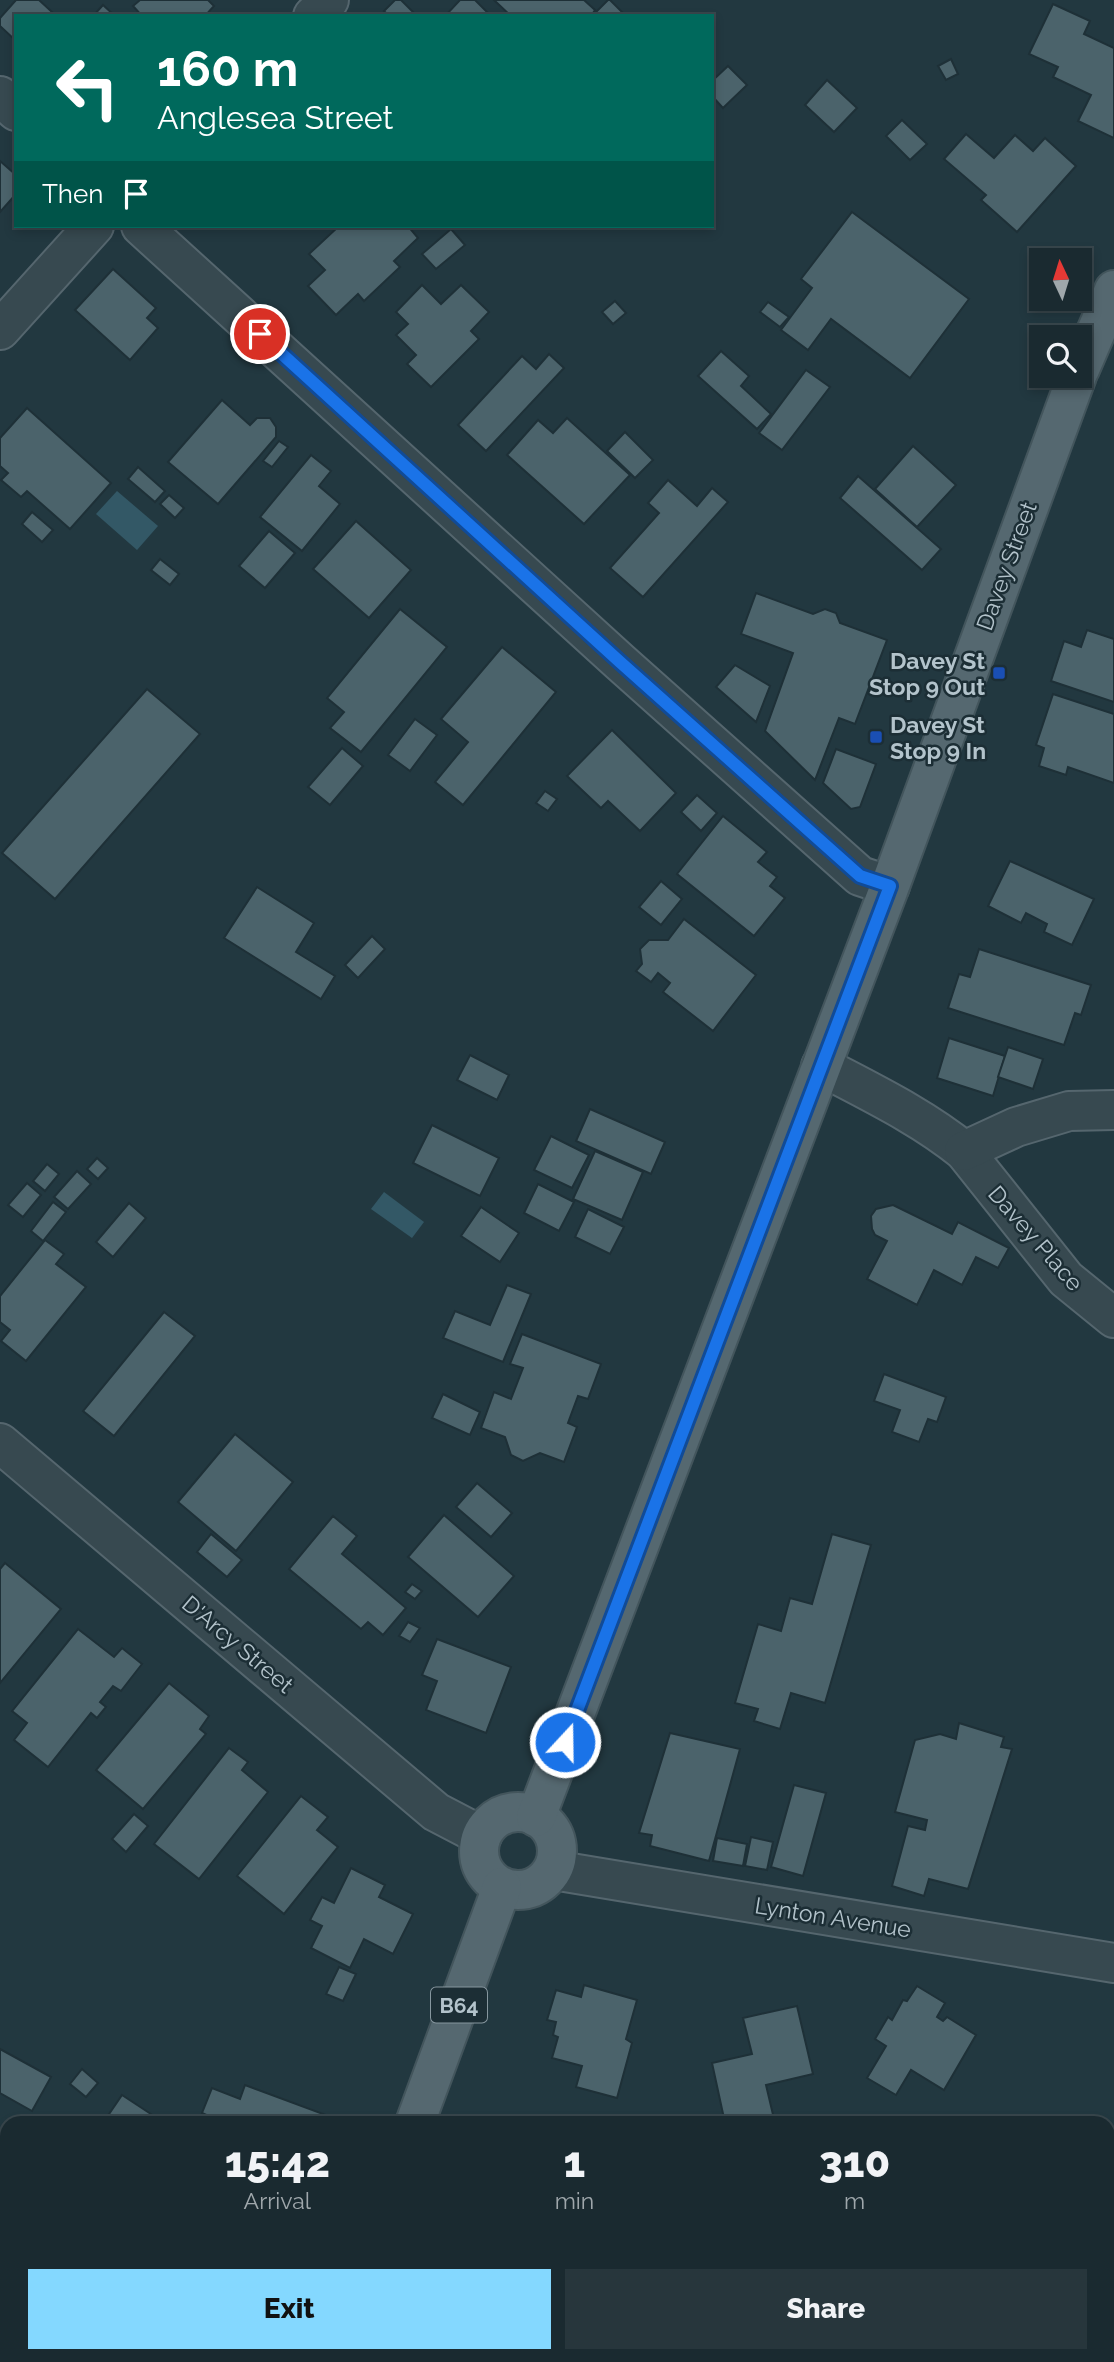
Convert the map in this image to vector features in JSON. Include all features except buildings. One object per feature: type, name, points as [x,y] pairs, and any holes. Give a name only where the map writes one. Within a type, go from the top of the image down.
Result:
[{"type":"main road","points":[[1092,341],[1114,290]]},
{"type":"main road","name":"Davey Street","points":[[536,1817],[890,886],[1073,388]]},
{"type":"main road","points":[[524,1812],[536,1817],[546,1824],[557,1846],[553,1870],[537,1886],[513,1891],[502,1887],[492,1881],[479,1860],[482,1836],[489,1825],[499,1817],[524,1812]]},
{"type":"main road","name":"B64","points":[[418,2116],[502,1887]]},
{"type":"street","points":[[315,14],[329,0]]},
{"type":"street","points":[[0,96],[14,109]]},
{"type":"street","points":[[0,330],[92,228]]},
{"type":"street","points":[[143,228],[620,662],[860,876],[890,886]]},
{"type":"street","name":"Davey Place","points":[[821,1066],[890,1103],[947,1137],[964,1151],[1066,1279],[1114,1318]]},
{"type":"street","points":[[964,1151],[1016,1127],[1069,1111],[1114,1110]]},
{"type":"street","name":"D'Arcy Street","points":[[0,1443],[436,1812],[482,1836]]},
{"type":"street","name":"Lynton Avenue","points":[[553,1870],[1114,1963]]},
{"type":"water","points":[[117,491],[158,526],[137,550],[96,514]]},
{"type":"water","points":[[384,1192],[424,1222],[412,1238],[371,1209]]},
{"type":"place","name":"Davey St Stop 9 Out","points":[[999,673]]},
{"type":"place","name":"Davey St Stop 9 In","points":[[876,737]]},
{"type":"route","points":[[260,334],[860,876],[890,886],[565,1742]]}]
